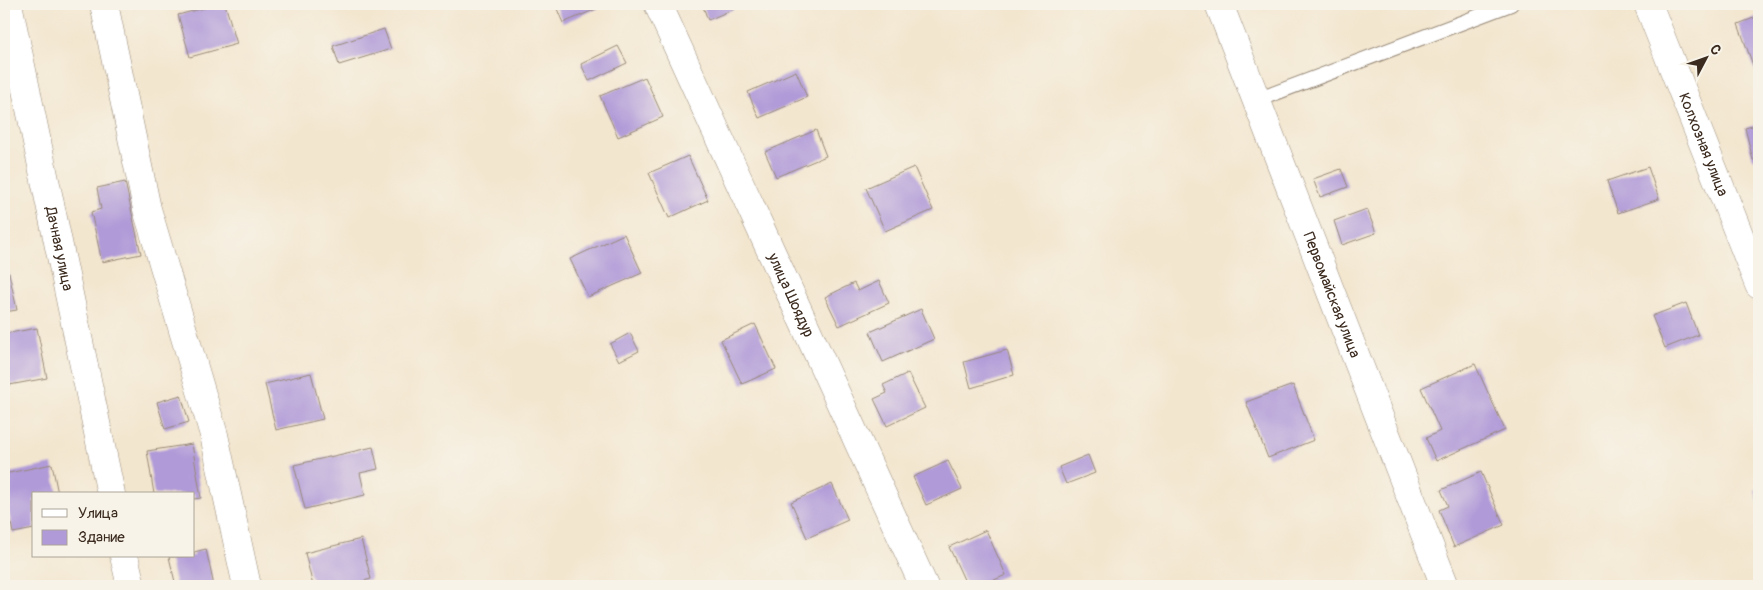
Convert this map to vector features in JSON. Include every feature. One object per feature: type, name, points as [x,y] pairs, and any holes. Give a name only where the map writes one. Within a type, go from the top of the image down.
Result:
[{"type":"street","name":"Дачная улица","points":[[8,4],[111,492]]},
{"type":"street","points":[[104,4],[147,209],[214,435],[247,586]]},
{"type":"street","name":"улица Шоядур","points":[[658,4],[924,586]]},
{"type":"street","name":"Первомайская улица","points":[[1219,4],[1446,586]]},
{"type":"street","name":"Колхозная улица","points":[[1655,6],[1759,285]]},
{"type":"street","points":[[124,558],[131,586]]},
{"type":"lane","points":[[1257,100],[1511,4]]},
{"type":"building","points":[[225,4],[237,44],[190,57],[178,15]]},
{"type":"building","points":[[555,4],[608,4],[563,23]]},
{"type":"building","points":[[702,4],[732,4],[734,9],[708,20]]},
{"type":"building","points":[[1759,16],[1759,75],[1757,76],[1738,24]]},
{"type":"building","points":[[384,29],[391,49],[339,65],[333,46]]},
{"type":"building","points":[[618,46],[627,63],[589,81],[581,64]]},
{"type":"building","points":[[796,71],[807,97],[759,118],[748,92]]},
{"type":"building","points":[[645,77],[663,117],[618,137],[600,96]]},
{"type":"building","points":[[1759,124],[1759,159],[1753,160],[1745,128]]},
{"type":"building","points":[[816,130],[826,156],[776,177],[765,152]]},
{"type":"building","points":[[688,156],[708,200],[669,218],[649,173]]},
{"type":"building","points":[[4,158],[9,177],[4,178]]},
{"type":"building","points":[[914,167],[933,210],[885,231],[866,188]]},
{"type":"building","points":[[1648,167],[1659,199],[1618,213],[1607,181]]},
{"type":"building","points":[[1341,169],[1348,187],[1320,197],[1313,179]]},
{"type":"building","points":[[125,182],[141,254],[102,262],[91,212],[101,209],[97,188]]},
{"type":"building","points":[[1367,209],[1376,233],[1342,245],[1334,221]]},
{"type":"building","points":[[624,234],[642,273],[588,297],[570,259]]},
{"type":"building","points":[[9,273],[17,310],[4,312],[4,274]]},
{"type":"building","points":[[879,281],[889,303],[839,326],[825,297],[854,283],[858,291]]},
{"type":"building","points":[[1686,303],[1698,335],[1665,348],[1652,316]]},
{"type":"building","points":[[921,309],[934,339],[883,362],[870,332]]},
{"type":"building","points":[[755,324],[776,369],[742,384],[721,340]]},
{"type":"building","points":[[37,328],[47,378],[4,386],[4,334]]},
{"type":"building","points":[[630,333],[639,351],[619,361],[610,344]]},
{"type":"building","points":[[1007,350],[1014,375],[971,388],[964,362]]},
{"type":"building","points":[[1475,364],[1505,430],[1436,461],[1426,438],[1440,431],[1421,388]]},
{"type":"building","points":[[311,373],[323,419],[276,430],[265,384]]},
{"type":"building","points":[[908,373],[925,408],[887,426],[874,399],[887,393],[883,385]]},
{"type":"building","points":[[1293,385],[1314,440],[1268,458],[1246,402]]},
{"type":"building","points":[[181,395],[189,422],[165,429],[157,402]]},
{"type":"building","points":[[192,444],[201,498],[195,499],[195,492],[154,492],[147,451]]},
{"type":"building","points":[[373,447],[378,469],[360,473],[365,495],[305,509],[294,465]]},
{"type":"building","points":[[1088,455],[1095,473],[1066,484],[1059,467]]},
{"type":"building","points":[[948,461],[962,489],[926,505],[913,477]]},
{"type":"building","points":[[52,464],[58,492],[32,492],[32,529],[13,533],[4,488],[4,474]]},
{"type":"building","points":[[1481,472],[1504,525],[1454,547],[1439,510],[1448,506],[1441,490]]},
{"type":"building","points":[[832,484],[848,520],[807,538],[791,502]]},
{"type":"building","points":[[1759,489],[1759,503],[1755,490]]},
{"type":"building","points":[[986,530],[1006,575],[980,586],[967,586],[949,547]]},
{"type":"building","points":[[361,539],[371,579],[345,586],[313,586],[305,553]]},
{"type":"building","points":[[206,549],[214,586],[176,586],[169,558],[195,558],[195,552]]},
{"type":"building","points":[[877,582],[879,586],[867,586]]}]
